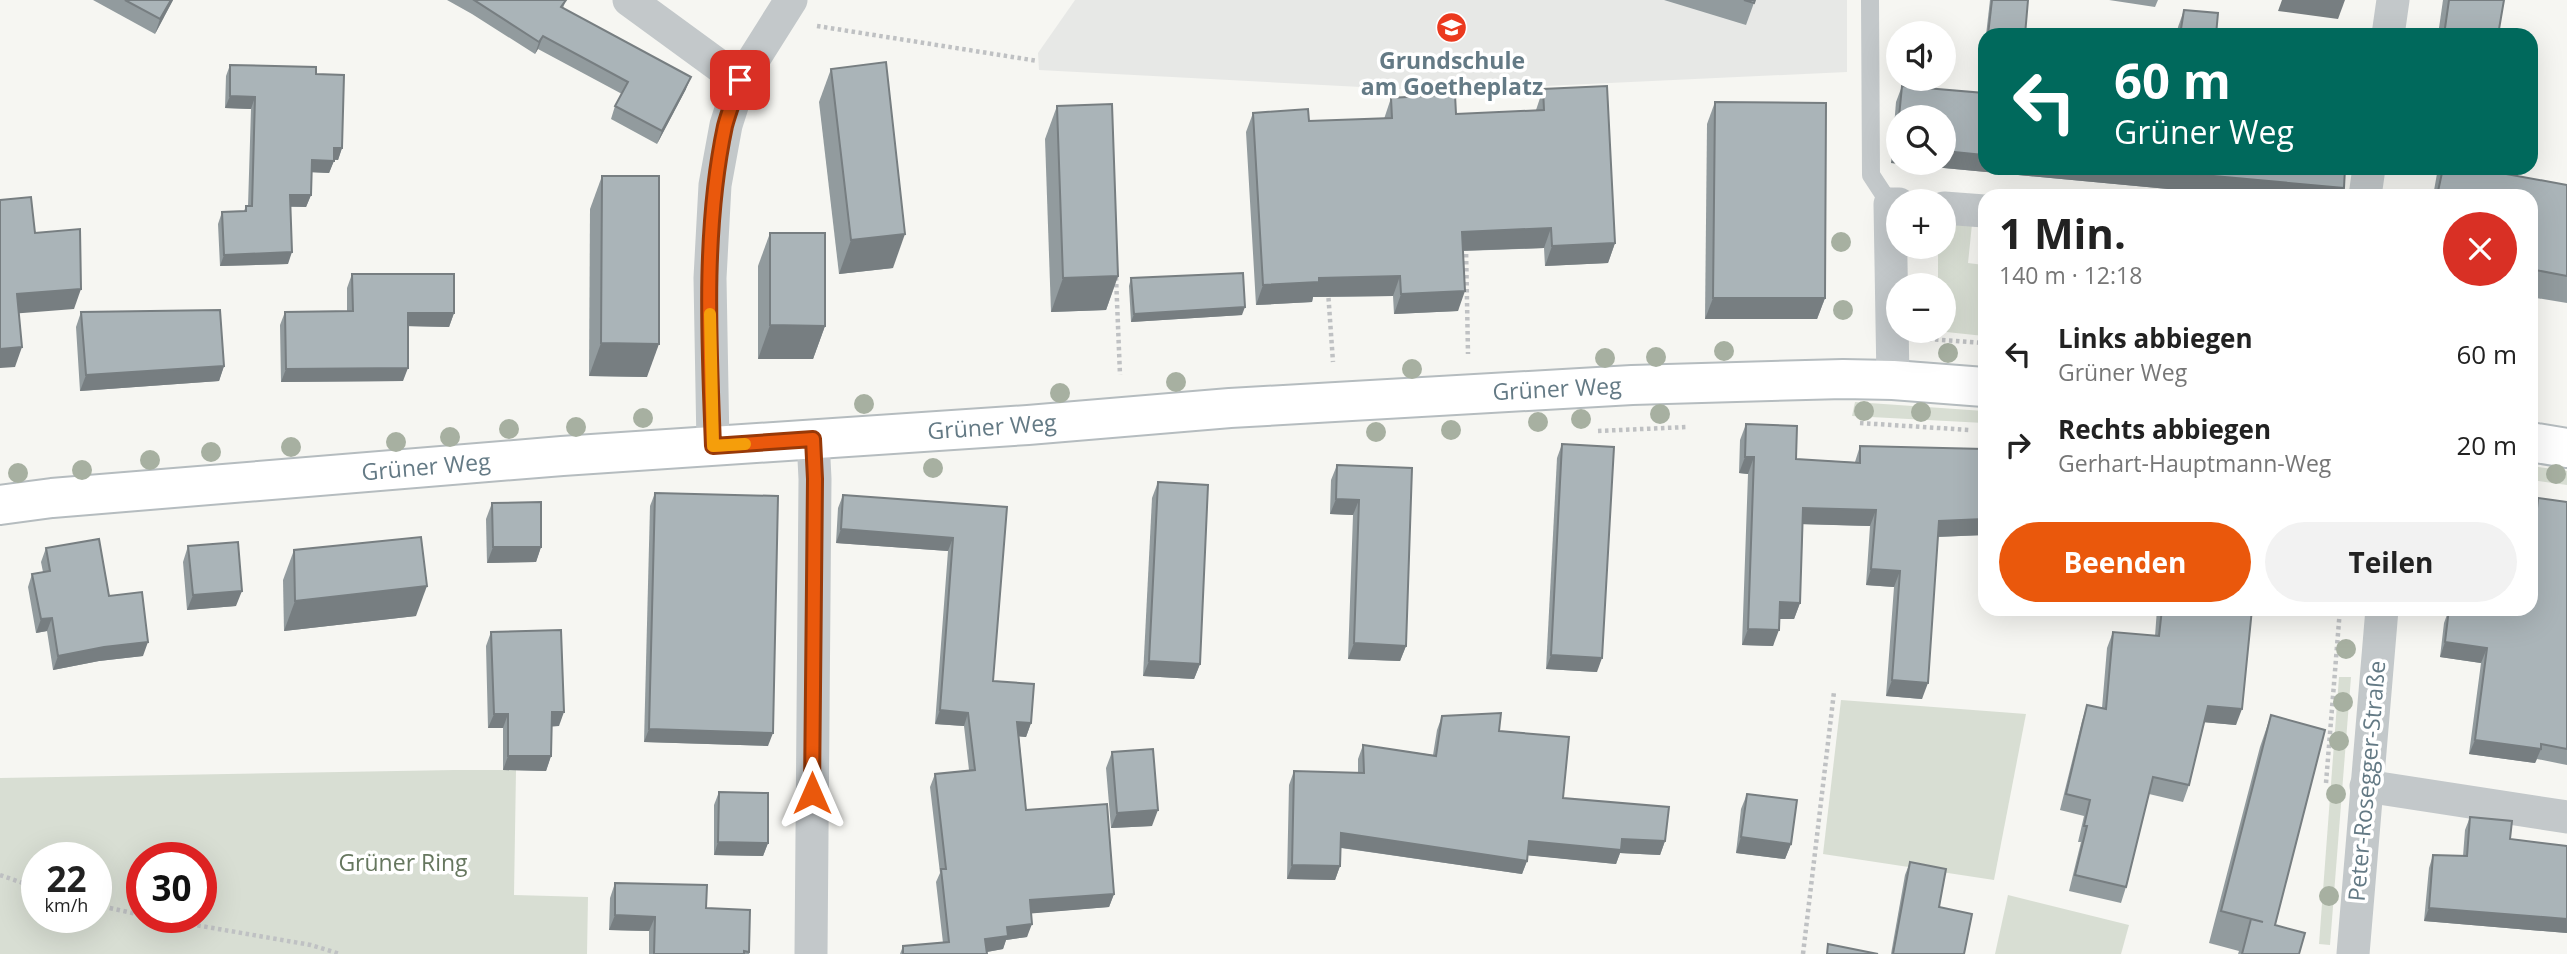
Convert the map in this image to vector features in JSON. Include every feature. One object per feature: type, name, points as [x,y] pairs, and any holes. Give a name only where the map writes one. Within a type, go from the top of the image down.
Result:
[{"type":"street","points":[[629,0],[740,80]]},
{"type":"street","points":[[2389,28],[2393,0]]},
{"type":"street","points":[[713,446],[710,278],[715,186],[726,125],[740,80],[784,10]]},
{"type":"street","points":[[1956,209],[1978,211]]},
{"type":"street","points":[[1893,380],[1894,259]]},
{"type":"street","name":"Grüner Weg","points":[[0,505],[66,497],[713,446],[1432,395],[1645,385],[1893,380],[1978,387]]},
{"type":"street","points":[[811,954],[815,479],[813,439]]},
{"type":"street","points":[[2538,443],[2567,447]]},
{"type":"street","name":"Peter-Rosegger-Straße","points":[[2353,954],[2381,616]]},
{"type":"street","points":[[2366,786],[2567,817]]},
{"type":"lane","points":[[1870,0],[1871,175],[1886,194]]},
{"type":"path","points":[[784,10],[1038,61]]},
{"type":"path","points":[[1465,244],[1468,354]]},
{"type":"path","points":[[1116,270],[1120,375]]},
{"type":"path","points":[[1327,280],[1333,362]]},
{"type":"path","points":[[1854,422],[1971,430]]},
{"type":"path","points":[[1590,431],[1696,427]]},
{"type":"path","points":[[1802,954],[1834,692]]},
{"type":"path","points":[[0,875],[21,882]]},
{"type":"path","points":[[217,929],[311,945],[340,954]]},
{"type":"shaded area","name":"Grundschule am Goetheplatz","points":[[1075,0],[1847,0],[1847,72],[1437,91],[1039,70],[1038,53]]},
{"type":"green space","points":[[1956,223],[1972,224],[1968,263],[1978,264],[1978,335],[1956,333],[1956,273],[1938,273],[1938,259],[1956,259]]},
{"type":"green space","points":[[1855,402],[1978,411],[1978,423],[1852,416]]},
{"type":"green space","points":[[2538,467],[2567,471],[2567,485],[2538,481]]},
{"type":"green space","points":[[2339,677],[2351,677],[2330,945],[2319,944]]},
{"type":"green space","points":[[1841,700],[2026,714],[1994,880],[1823,854]]},
{"type":"green space","name":"Grüner Ring","points":[[516,770],[514,895],[588,897],[587,954],[0,954],[0,778]]},
{"type":"green space","points":[[2008,895],[2129,925],[2121,954],[1995,954]]},
{"type":"building","points":[[125,0],[171,0],[160,19]]},
{"type":"building","points":[[474,0],[566,0],[561,7],[691,77],[662,131],[615,106],[628,82],[543,36],[539,42]]},
{"type":"building","points":[[1992,0],[2028,0],[2026,28],[1989,28]]},
{"type":"building","points":[[2449,0],[2504,0],[2499,28],[2445,28]]},
{"type":"building","points":[[2184,10],[2218,13],[2217,28],[2181,28]]},
{"type":"building","points":[[886,62],[905,234],[851,240],[831,69]]},
{"type":"building","points":[[230,65],[316,67],[316,74],[344,75],[342,148],[334,148],[334,161],[312,160],[311,195],[290,195],[292,252],[224,255],[222,212],[246,211],[246,206],[252,206],[255,97],[230,96]]},
{"type":"building","points":[[1607,86],[1615,243],[1552,246],[1551,228],[1462,232],[1465,291],[1401,294],[1400,276],[1319,278],[1319,282],[1263,285],[1253,113],[1308,109],[1309,121],[1392,118],[1391,98],[1455,94],[1456,114],[1544,110],[1543,89]]},
{"type":"building","points":[[1902,91],[1978,92],[1978,154],[1956,152],[1956,105],[1900,105]]},
{"type":"building","points":[[1715,102],[1826,103],[1825,298],[1713,298]]},
{"type":"building","points":[[1112,104],[1118,276],[1063,278],[1057,106]]},
{"type":"building","points":[[2202,175],[2345,175],[2344,188]]},
{"type":"building","points":[[2442,175],[2512,175],[2567,185],[2567,276],[2538,271],[2538,189],[2438,189]]},
{"type":"building","points":[[602,176],[659,176],[659,344],[601,343]]},
{"type":"building","points":[[31,197],[35,233],[80,229],[81,289],[17,294],[22,347],[0,349],[0,200]]},
{"type":"building","points":[[770,233],[825,233],[825,326],[770,325]]},
{"type":"building","points":[[1243,273],[1245,307],[1134,314],[1131,278]]},
{"type":"building","points":[[352,274],[454,274],[454,313],[408,313],[408,368],[286,369],[285,312],[353,311]]},
{"type":"building","points":[[220,310],[224,366],[86,375],[81,312]]},
{"type":"building","points":[[1746,424],[1797,426],[1796,459],[1860,463],[1860,446],[1978,449],[1978,519],[1939,521],[1928,683],[1892,680],[1900,571],[1871,569],[1876,510],[1803,508],[1800,603],[1780,602],[1779,630],[1748,629],[1754,457],[1745,457]]},
{"type":"building","points":[[1562,444],[1614,447],[1602,658],[1551,655]]},
{"type":"building","points":[[1337,465],[1412,468],[1406,646],[1354,643],[1359,500],[1336,499]]},
{"type":"building","points":[[1158,482],[1208,485],[1200,664],[1149,661]]},
{"type":"building","points":[[655,493],[778,496],[773,733],[649,729]]},
{"type":"building","points":[[843,495],[1007,507],[993,681],[1034,684],[1031,723],[1017,722],[1026,810],[1107,804],[1114,894],[1030,900],[1032,924],[1007,927],[1008,936],[985,939],[987,954],[903,954],[903,946],[949,942],[941,869],[946,869],[935,774],[975,770],[968,713],[940,710],[953,538],[841,529]]},
{"type":"building","points":[[2538,498],[2567,502],[2567,749],[2541,744],[2541,749],[2475,740],[2487,648],[2445,642],[2448,616],[2538,616]]},
{"type":"building","points":[[541,502],[541,547],[493,547],[492,503]]},
{"type":"building","points":[[421,537],[427,586],[295,601],[294,550]]},
{"type":"building","points":[[99,539],[109,596],[142,592],[148,642],[58,656],[52,618],[41,619],[32,574],[50,571],[46,548]]},
{"type":"building","points":[[238,542],[242,591],[193,595],[188,546]]},
{"type":"building","points":[[2161,616],[2251,616],[2242,709],[2208,706],[2189,785],[2153,777],[2126,887],[2075,875],[2087,826],[2084,826],[2090,800],[2066,794],[2087,705],[2106,709],[2113,632],[2159,636]]},
{"type":"building","points":[[561,630],[564,712],[552,712],[551,756],[508,756],[508,714],[494,714],[491,632]]},
{"type":"building","points":[[1501,713],[1499,731],[1569,737],[1563,798],[1669,807],[1665,841],[1622,839],[1621,850],[1529,841],[1527,861],[1341,833],[1340,866],[1292,865],[1294,771],[1364,773],[1363,745],[1436,756],[1442,716]]},
{"type":"building","points":[[2271,715],[2325,730],[2275,925],[2305,933],[2299,954],[2242,954],[2251,919],[2263,922],[2221,911]]},
{"type":"building","points":[[1153,749],[1158,810],[1117,813],[1112,752]]},
{"type":"building","points":[[719,792],[768,793],[768,843],[718,842]]},
{"type":"building","points":[[1747,794],[1797,800],[1791,844],[1741,837]]},
{"type":"building","points":[[2470,817],[2512,821],[2510,839],[2567,846],[2567,919],[2429,908],[2433,855],[2467,856]]},
{"type":"building","points":[[1910,862],[1946,869],[1939,907],[1972,914],[1964,954],[1893,954]]},
{"type":"building","points":[[615,883],[707,885],[706,908],[750,910],[749,952],[654,954],[655,917],[615,915]]},
{"type":"building","points":[[1828,944],[1878,954],[1827,954]]},
{"type":"slow traffic","points":[[710,314],[713,446],[745,444]]},
{"type":"place","name":"Grundschule am Goetheplatz","points":[[1452,27]]},
{"type":"route","points":[[740,80],[726,125],[715,186],[710,278],[713,446],[813,439],[815,479],[812,793]]}]
